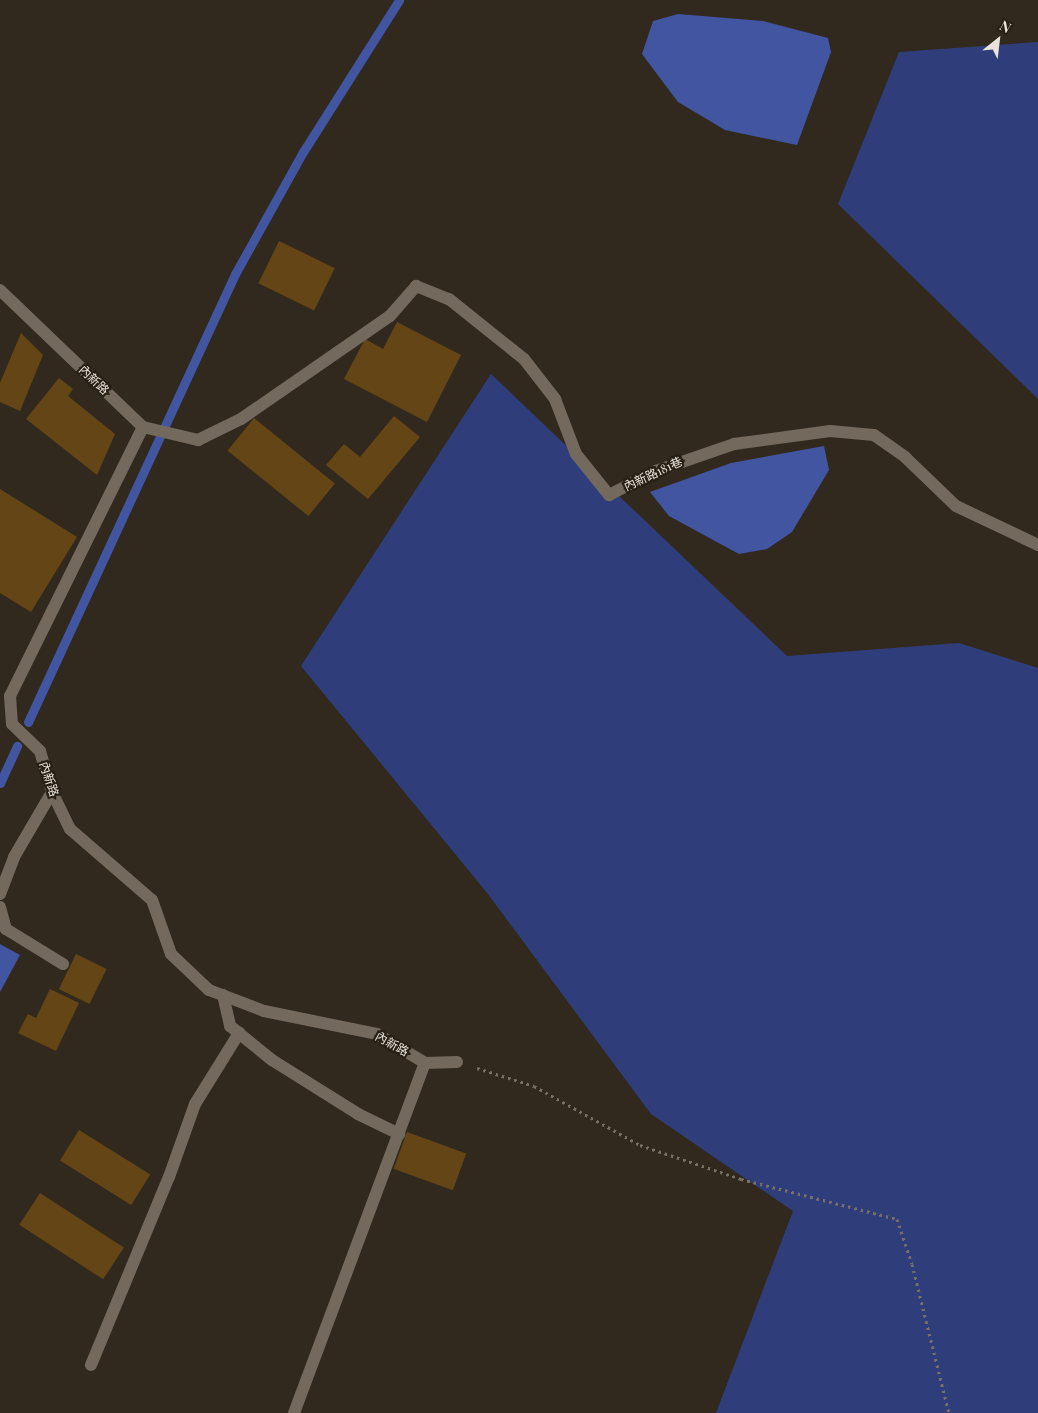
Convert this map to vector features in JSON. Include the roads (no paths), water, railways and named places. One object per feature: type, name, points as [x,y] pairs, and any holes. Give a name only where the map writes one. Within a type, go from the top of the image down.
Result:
[{"type":"street","name":"內新路181巷","points":[[143,427],[198,440],[242,418],[390,316],[416,286],[449,298],[524,359],[555,399],[576,454],[609,495],[656,471],[734,444],[830,431],[874,435],[905,457],[956,506],[1038,545]]},
{"type":"street","name":"內新路","points":[[0,290],[143,427],[10,696],[12,724],[40,751],[52,792],[70,830],[152,900],[171,954],[209,990],[264,1011],[378,1034],[425,1063]]},
{"type":"street","points":[[0,894],[14,857],[52,792]]},
{"type":"street","points":[[0,907],[6,929],[63,964]]},
{"type":"street","points":[[223,995],[230,1026],[272,1060],[358,1114],[400,1134]]},
{"type":"street","points":[[91,1365],[170,1177],[196,1104],[239,1033]]},
{"type":"street","points":[[294,1413],[425,1063],[457,1062]]},
{"type":"waterway","points":[[28,722],[235,274],[303,152],[399,0]]},
{"type":"waterway","points":[[0,783],[17,746]]}]
